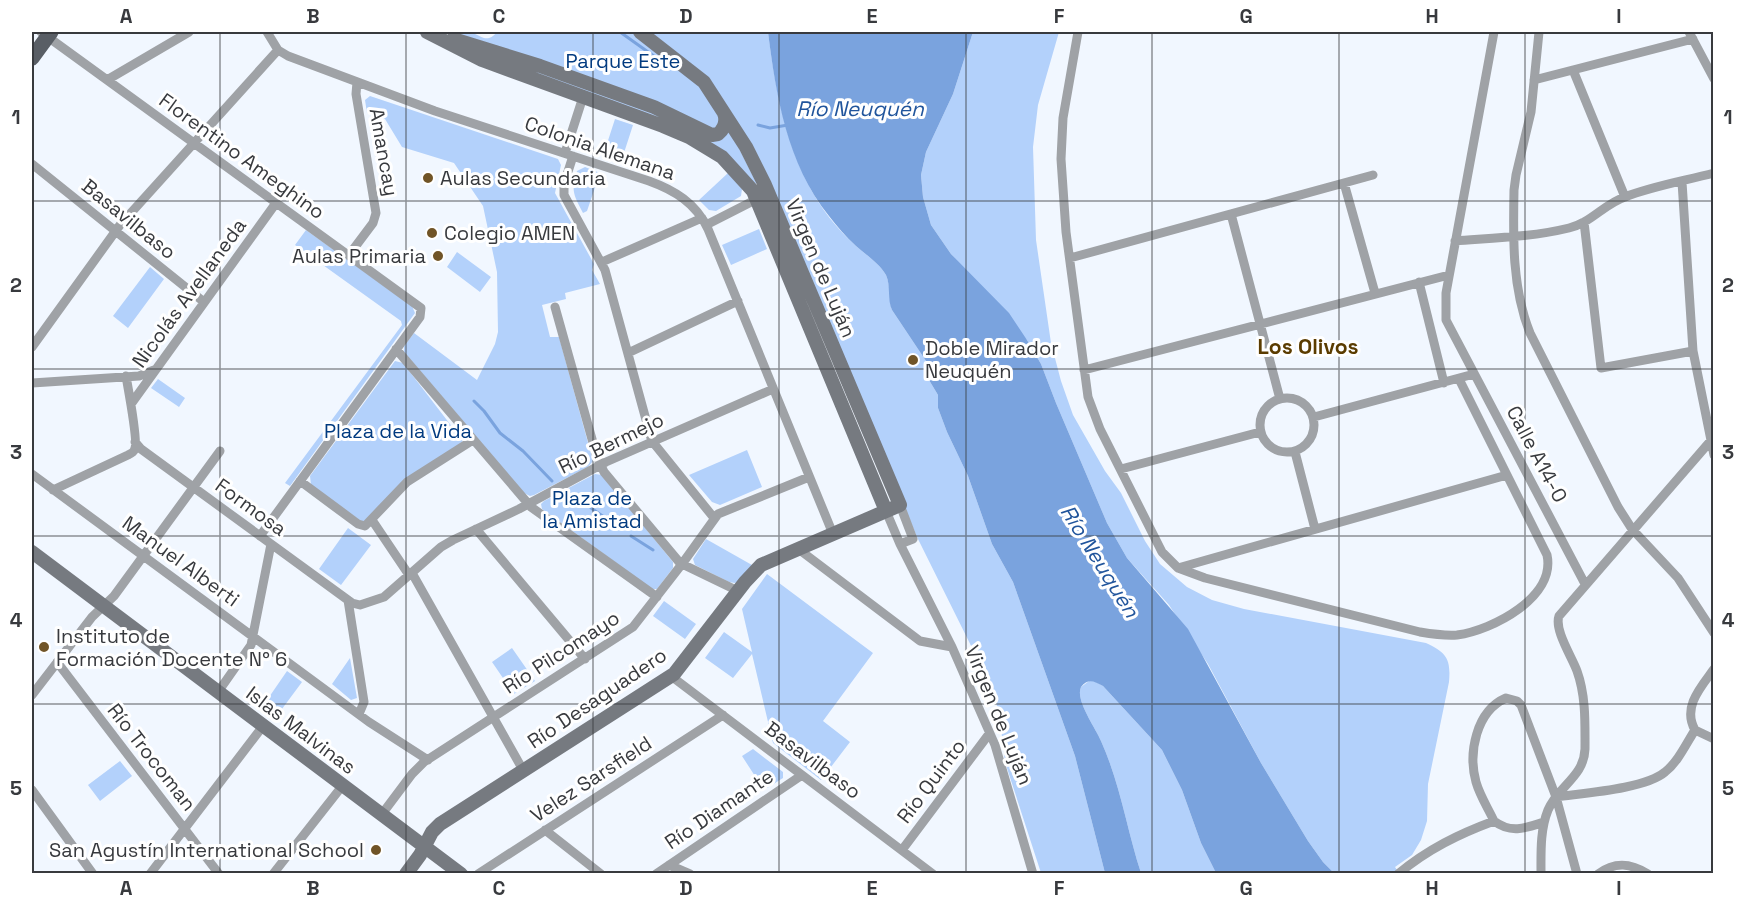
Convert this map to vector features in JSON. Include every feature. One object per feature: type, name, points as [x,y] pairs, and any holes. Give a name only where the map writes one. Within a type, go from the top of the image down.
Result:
[{"type":"main road","points":[[32,58],[48,33]]},
{"type":"street","points":[[107,80],[189,32]]},
{"type":"street","points":[[32,347],[115,231],[278,50],[267,32]]},
{"type":"street","points":[[427,32],[476,58],[663,126],[703,144],[722,156],[750,186],[763,196],[602,262]]},
{"type":"street","points":[[434,32],[540,66],[654,107],[712,135],[718,134],[724,127],[726,122],[724,112]]},
{"type":"street","name":"Virgen de Luján","points":[[640,32],[701,80],[748,151],[763,196],[886,511],[951,647],[1001,762],[1033,873]]},
{"type":"street","points":[[1078,32],[1063,118],[1061,159],[1063,195],[1084,370],[1093,414],[1155,540],[1162,552],[1178,568],[1225,583],[1420,632],[1456,635],[1469,633],[1502,619],[1520,608],[1539,591],[1550,565],[1459,379]]},
{"type":"street","name":"Calle A14-0","points":[[1494,32],[1449,275],[1446,320],[1586,584]]},
{"type":"street","points":[[1539,32],[1531,112],[1516,175],[1514,236],[1519,298],[1530,333],[1609,492],[1632,529],[1678,578],[1713,633]]},
{"type":"street","name":"Florentino Ameghino","points":[[48,33],[193,144],[419,306],[420,317],[396,349]]},
{"type":"street","points":[[1534,80],[1691,35],[1713,79]]},
{"type":"street","name":"Colonia Alemana","points":[[278,50],[288,56],[435,111],[666,188],[686,200],[704,221],[833,534]]},
{"type":"street","points":[[1573,70],[1625,196]]},
{"type":"street","name":"Amancay","points":[[349,255],[373,223],[376,213],[356,94],[357,82]]},
{"type":"street","points":[[583,97],[569,155],[564,195],[602,262],[653,441],[714,518]]},
{"type":"street","name":"Basavilbaso","points":[[32,164],[204,302]]},
{"type":"street","points":[[1455,241],[1514,236],[1571,227],[1584,222],[1625,196],[1713,173]]},
{"type":"street","points":[[1070,258],[1373,175]]},
{"type":"street","points":[[1682,182],[1693,351],[1712,439],[1713,455]]},
{"type":"street","points":[[1344,183],[1375,293]]},
{"type":"street","name":"Virgen de Luján","points":[[763,196],[900,505],[913,539],[900,544]]},
{"type":"street","name":"Nicolás Avellaneda","points":[[131,404],[276,203]]},
{"type":"street","points":[[1231,214],[1280,399]]},
{"type":"street","points":[[1584,222],[1601,368],[1693,351]]},
{"type":"street","points":[[1084,370],[1449,275]]},
{"type":"street","points":[[1419,282],[1444,382]]},
{"type":"street","points":[[628,353],[738,301]]},
{"type":"street","points":[[555,307],[601,465],[607,475],[682,564],[738,591]]},
{"type":"street","points":[[260,536],[396,349],[528,504],[657,597]]},
{"type":"street","points":[[32,383],[144,375],[155,369]]},
{"type":"street","points":[[1314,417],[1474,374]]},
{"type":"street","name":"Nicolás Avellaneda","points":[[126,376],[135,442]]},
{"type":"street","name":"Río Bermejo","points":[[348,600],[358,605],[378,600],[387,595],[444,544],[528,504],[601,465],[773,389]]},
{"type":"street","points":[[1280,399],[1294,399],[1303,402],[1314,417],[1315,426],[1309,443],[1295,452],[1277,451],[1264,440],[1260,432],[1262,413],[1268,406],[1280,399]]},
{"type":"street","points":[[1121,469],[1260,432]]},
{"type":"street","points":[[1541,873],[1544,822],[1556,797],[1575,776],[1584,760],[1583,696],[1577,671],[1559,630],[1558,620],[1632,529],[1712,439]]},
{"type":"street","points":[[300,482],[360,525],[365,526],[407,482],[473,440]]},
{"type":"street","points":[[53,490],[130,454],[135,448],[135,442]]},
{"type":"street","name":"Formosa","points":[[135,442],[193,488],[348,600]]},
{"type":"street","points":[[32,695],[92,617],[114,596],[220,450]]},
{"type":"street","points":[[1295,452],[1315,529]]},
{"type":"street","name":"Manuel Alberti","points":[[32,474],[359,714],[428,760]]},
{"type":"street","points":[[1178,568],[1507,475]]},
{"type":"street","name":"Río Pilcomayo","points":[[382,814],[412,774],[428,760],[633,627],[714,518],[723,511],[809,477]]},
{"type":"street","name":"Río Desaguadero","points":[[406,873],[432,832],[440,824],[671,676],[681,667],[760,565],[900,505]]},
{"type":"street","points":[[372,520],[411,574],[523,770]]},
{"type":"street","points":[[476,529],[585,658]]},
{"type":"street","points":[[218,692],[246,654],[253,637],[271,544]]},
{"type":"street","points":[[797,548],[920,641],[951,647]]},
{"type":"street","name":"Islas Malvinas","points":[[32,552],[461,873]]},
{"type":"street","points":[[348,600],[364,702],[359,714]]},
{"type":"street","name":"Río Trocoman","points":[[57,662],[219,873]]},
{"type":"street","points":[[1713,669],[1692,704],[1690,717],[1695,730],[1713,739]]},
{"type":"street","name":"Basavilbaso","points":[[671,676],[933,873]]},
{"type":"street","points":[[1544,822],[1515,830],[1494,821],[1476,782],[1473,752],[1477,733],[1485,716],[1494,705],[1506,698],[1511,698],[1521,705],[1556,797],[1577,873]]},
{"type":"street","name":"Velez Sarsfield","points":[[478,873],[723,715]]},
{"type":"street","points":[[150,873],[263,726]]},
{"type":"street","points":[[1556,797],[1652,781],[1666,772],[1695,730]]},
{"type":"street","name":"Río Quinto","points":[[902,850],[989,734]]},
{"type":"street","name":"Río Diamante","points":[[656,873],[802,775]]},
{"type":"street","points":[[273,873],[343,785]]},
{"type":"street","points":[[32,790],[93,873]]},
{"type":"street","points":[[1398,873],[1440,844],[1494,821]]},
{"type":"street","points":[[545,830],[601,873]]},
{"type":"street","points":[[1598,873],[1618,864],[1640,868],[1648,873]]},
{"type":"street","points":[[669,865],[690,873]]},
{"type":"green space","name":"Parque Este","points":[[468,31],[490,38],[497,32],[633,32],[694,79],[722,117],[717,130],[449,32]]},
{"type":"green space","points":[[647,32],[768,32],[779,101],[800,168],[830,219],[886,275],[892,310],[928,364],[929,380],[938,395],[938,408],[947,432],[968,476],[992,544],[1013,582],[1075,756],[1105,873],[1041,873],[1005,762],[999,712],[990,684],[917,537],[762,168],[709,82]]},
{"type":"green space","points":[[973,32],[1059,32],[1038,105],[1033,147],[1036,240],[1051,343],[1073,415],[1105,471],[1121,493],[1145,541],[1160,564],[1187,587],[1212,600],[1244,609],[1426,643],[1439,650],[1446,658],[1449,682],[1428,784],[1427,821],[1421,840],[1412,855],[1395,867],[1399,873],[1334,873],[1323,862],[1261,763],[1208,664],[1169,605],[1127,558],[1107,523],[1041,364],[1027,340],[951,254],[931,225],[923,197],[921,175],[926,152],[953,94]]},
{"type":"green space","points":[[467,47],[693,127],[730,130],[757,184],[727,155]]},
{"type":"green space","points":[[370,96],[558,159],[561,165],[555,193],[594,264],[592,270],[600,284],[565,293],[566,299],[542,305],[550,337],[559,337],[593,461],[588,467],[534,495],[524,493],[404,352],[404,346],[414,333],[477,380],[495,344],[498,332],[497,272],[483,206],[454,163],[402,147],[385,119],[367,113],[365,100]]},
{"type":"green space","points":[[615,119],[633,125],[621,162],[603,156]]},
{"type":"green space","points":[[585,167],[600,173],[587,211],[583,213],[575,197],[574,183],[577,171]]},
{"type":"green space","points":[[728,173],[742,189],[741,196],[716,211],[709,210],[699,200]]},
{"type":"green space","points":[[759,229],[767,249],[731,265],[722,245]]},
{"type":"green space","points":[[306,230],[412,306],[415,313],[290,486],[285,483],[402,325],[401,321],[295,245]]},
{"type":"green space","points":[[457,252],[491,277],[480,292],[447,267]]},
{"type":"green space","points":[[150,267],[164,279],[128,328],[113,316]]},
{"type":"green space","name":"Plaza de la Vida","points":[[395,361],[403,363],[463,441],[367,521],[362,522],[311,485],[310,476]]},
{"type":"green space","points":[[158,379],[185,398],[179,407],[151,388]]},
{"type":"green space","points":[[747,450],[762,487],[720,505],[712,502],[689,475]]},
{"type":"green space","name":"Plaza de la Amistad","points":[[595,474],[602,475],[673,562],[673,568],[657,589],[652,589],[542,509],[541,504],[544,501]]},
{"type":"green space","points":[[348,528],[371,545],[341,585],[319,569]]},
{"type":"green space","points":[[706,539],[752,565],[738,582],[729,582],[695,565],[693,559]]},
{"type":"green space","points":[[767,574],[873,653],[823,721],[850,742],[821,780],[773,743],[752,654],[733,678],[705,658],[724,632],[752,652],[742,609]]},
{"type":"green space","points":[[664,601],[696,624],[685,639],[653,616]]},
{"type":"green space","points":[[512,648],[535,681],[514,694],[492,662]]},
{"type":"green space","points":[[350,658],[357,698],[351,700],[332,684]]},
{"type":"green space","points":[[287,671],[302,682],[279,713],[265,703]]},
{"type":"green space","points":[[1089,681],[1103,686],[1162,750],[1182,790],[1201,843],[1216,873],[1141,873],[1108,757],[1081,699],[1081,687]]},
{"type":"green space","points":[[753,749],[783,772],[783,778],[764,790],[742,756]]},
{"type":"green space","points":[[120,761],[132,776],[100,801],[88,785]]},
{"type":"water","name":"Río Neuquén","points":[[768,32],[973,32],[953,94],[926,152],[921,175],[923,197],[931,225],[951,254],[1009,313],[1027,340],[1041,364],[1107,523],[1127,558],[1188,629],[1261,763],[1308,841],[1334,873],[1216,873],[1201,843],[1182,790],[1162,750],[1103,686],[1089,681],[1081,687],[1081,699],[1108,757],[1141,873],[1105,873],[1075,756],[1013,582],[992,544],[968,476],[938,408],[938,395],[929,380],[928,364],[892,310],[886,275],[835,224],[803,174],[793,152],[780,104]]},
{"type":"waterway","points":[[620,32],[665,64]]},
{"type":"waterway","points":[[758,125],[770,128],[788,125]]},
{"type":"waterway","points":[[474,401],[500,433],[523,451],[552,481]]},
{"type":"waterway","points":[[591,508],[604,517]]},
{"type":"waterway","points":[[631,536],[653,550]]},
{"type":"place","name":"Aulas Secundaria","points":[[428,178]]},
{"type":"place","name":"Colegio AMEN","points":[[432,233]]},
{"type":"place","name":"Aulas Primaria","points":[[438,256]]},
{"type":"place","name":"Doble Mirador Neuquén","points":[[913,360]]},
{"type":"place","name":"Instituto de Formación Docente N° 6","points":[[44,647]]},
{"type":"place","name":"San Agustín International School","points":[[376,850]]},
{"type":"district","name":"Los Olivos","points":[[1308,346]]}]
